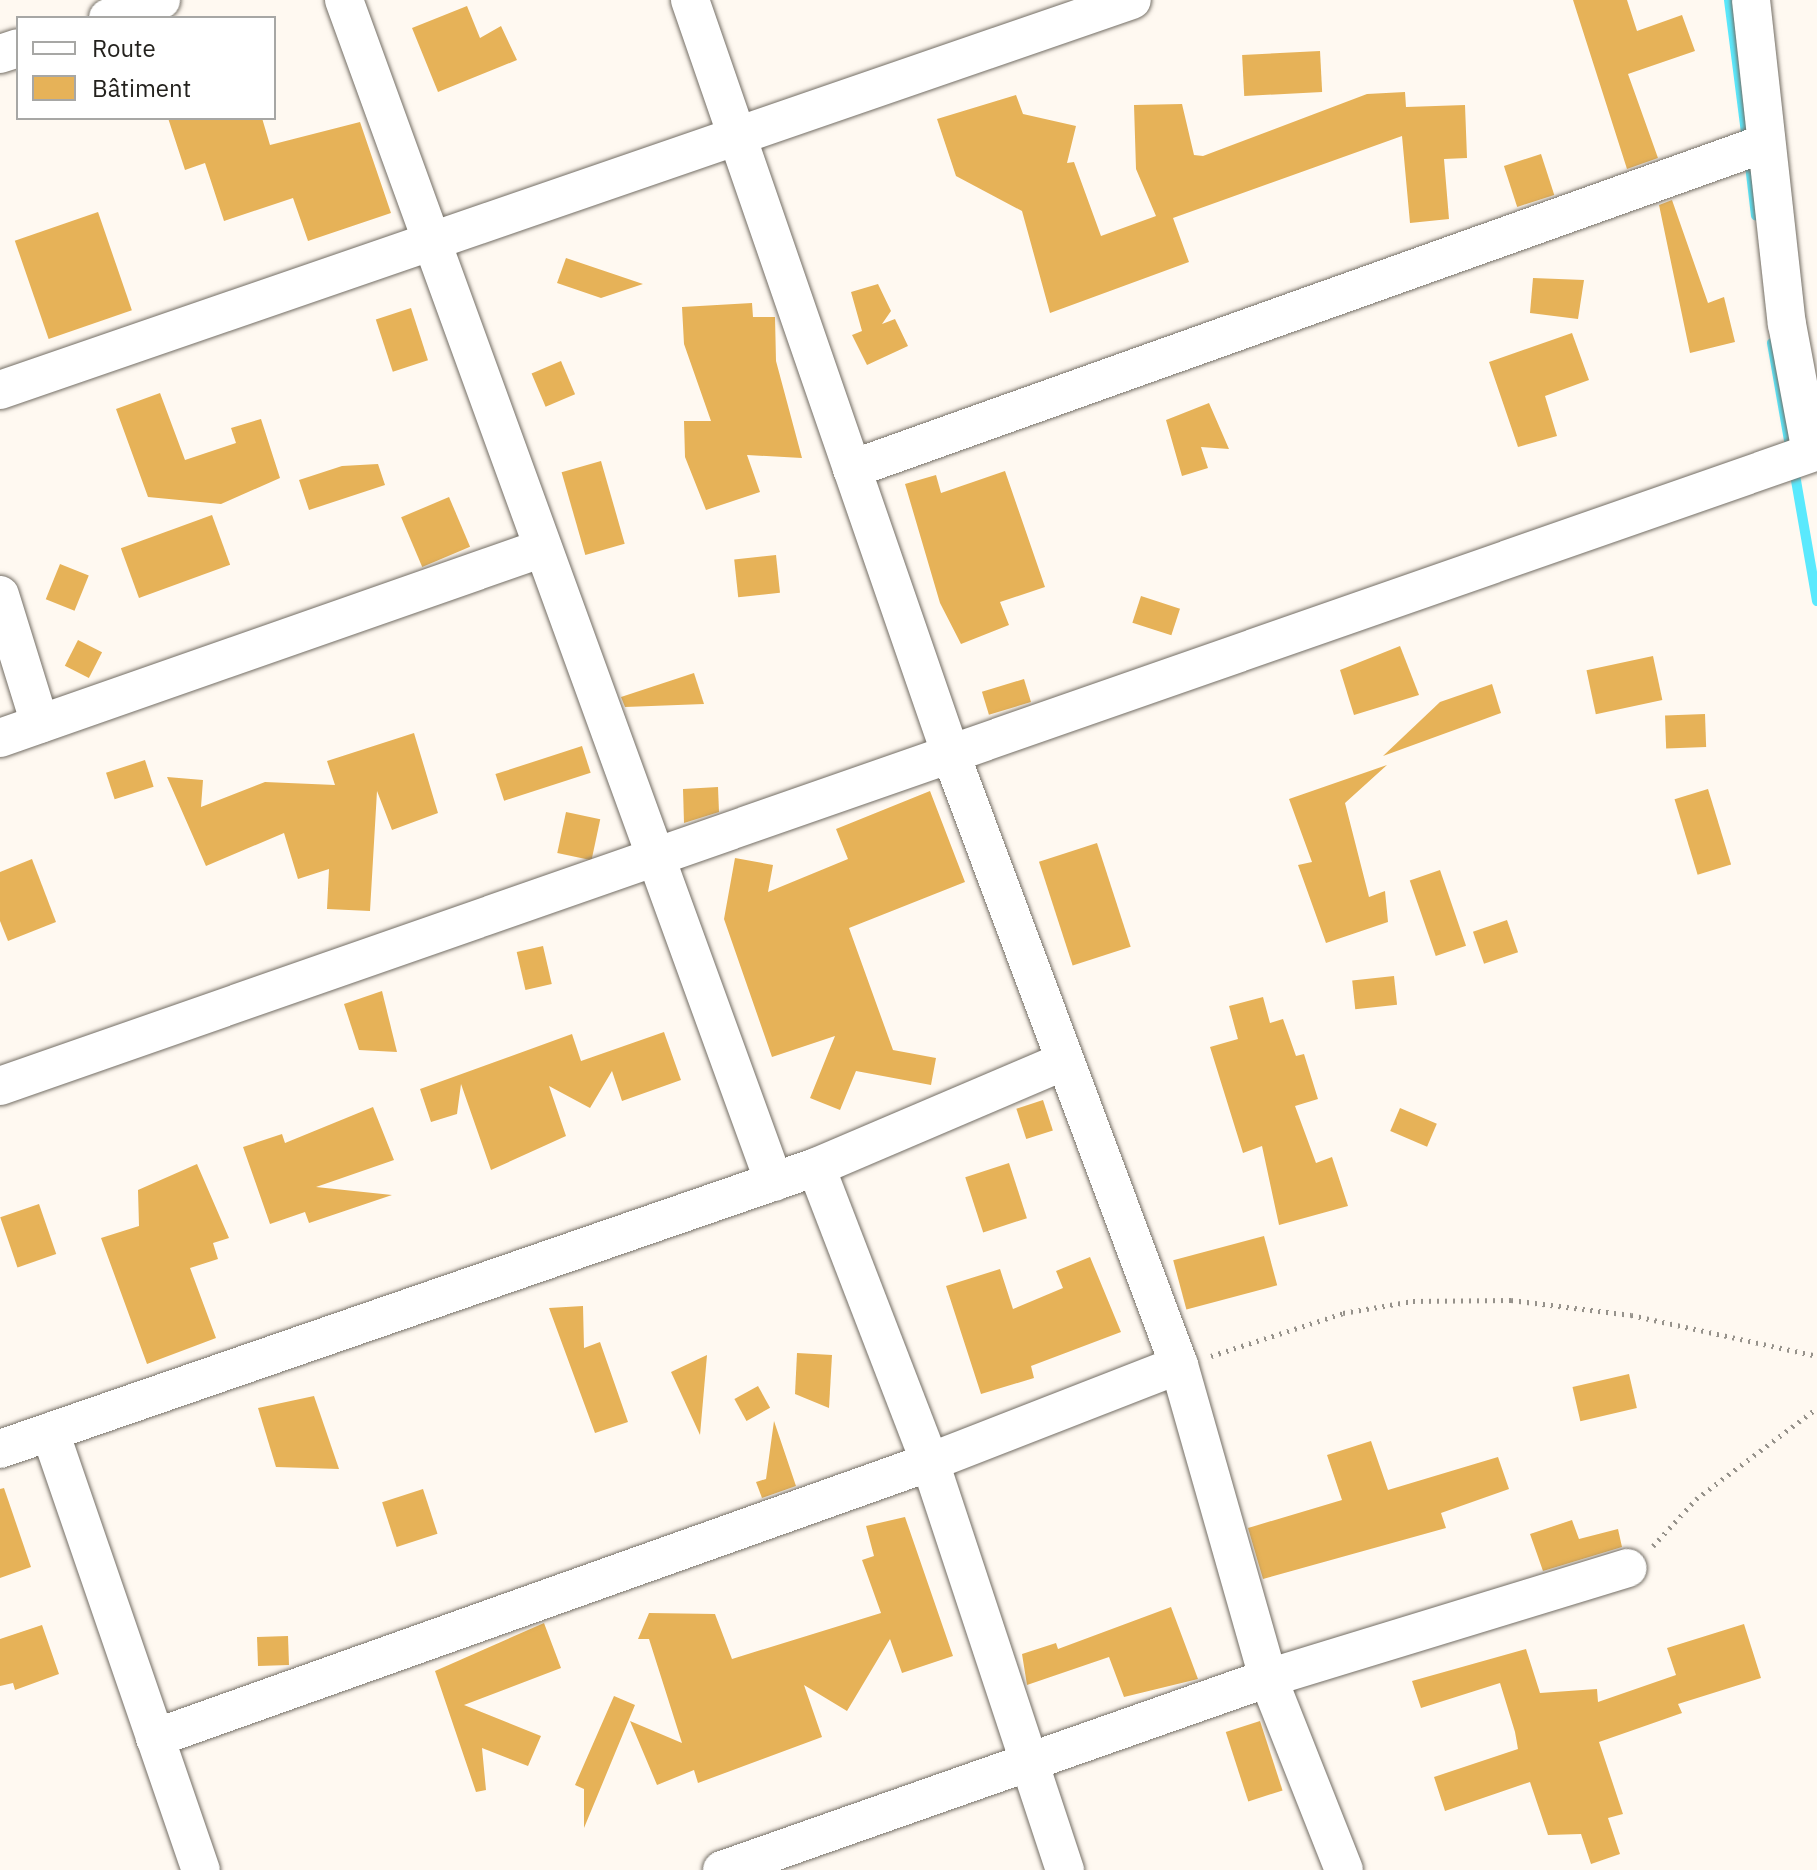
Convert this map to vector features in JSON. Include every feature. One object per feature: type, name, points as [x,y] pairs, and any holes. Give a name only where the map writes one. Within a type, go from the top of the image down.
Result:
[{"type":"street","points":[[114,16],[161,0]]},
{"type":"street","points":[[344,0],[774,1182]]},
{"type":"street","points":[[690,0],[951,755],[1179,1365],[1268,1678],[1344,1870]]},
{"type":"street","points":[[0,390],[740,140],[1132,0]]},
{"type":"street","points":[[0,1086],[657,859],[1814,452],[1802,322],[1766,143],[1751,0]]},
{"type":"street","points":[[852,469],[1766,143]]},
{"type":"street","points":[[0,738],[543,548]]},
{"type":"street","points":[[0,595],[40,724]]},
{"type":"street","points":[[0,1449],[816,1167],[1064,1061]]},
{"type":"street","points":[[816,1167],[930,1462],[1028,1766],[1065,1870]]},
{"type":"street","points":[[155,1738],[930,1462],[1179,1365]]},
{"type":"street","points":[[50,1432],[201,1870]]},
{"type":"street","points":[[722,1870],[768,1862],[1268,1678],[1628,1568]]},
{"type":"path","points":[[1179,1365],[1343,1313],[1427,1301],[1511,1300],[1631,1315],[1817,1356]]},
{"type":"path","points":[[1628,1568],[1696,1499],[1817,1408]]},
{"type":"building","points":[[1573,0],[1627,0],[1637,31],[1682,15],[1695,51],[1628,74],[1658,158],[1627,169]]},
{"type":"building","points":[[467,6],[480,38],[501,26],[517,60],[438,92],[412,28]]},
{"type":"building","points":[[1320,51],[1322,92],[1244,96],[1242,55]]},
{"type":"building","points":[[1405,92],[1406,107],[1465,105],[1467,158],[1444,159],[1449,219],[1410,223],[1402,136],[1173,218],[1189,262],[1050,313],[1022,211],[956,176],[937,119],[1016,95],[1023,114],[1076,126],[1067,163],[1074,162],[1101,236],[1156,216],[1136,169],[1134,105],[1182,104],[1194,155],[1203,156],[1367,94]]},
{"type":"building","points":[[169,120],[263,120],[270,145],[360,122],[391,213],[308,241],[293,198],[224,221],[205,163],[185,170]]},
{"type":"building","points":[[1541,154],[1554,195],[1517,207],[1504,166]]},
{"type":"building","points":[[1672,200],[1708,303],[1724,297],[1735,342],[1690,353],[1659,205]]},
{"type":"building","points":[[98,212],[132,310],[49,339],[15,241]]},
{"type":"building","points":[[566,258],[643,284],[601,298],[557,283]]},
{"type":"building","points":[[1533,278],[1584,280],[1578,319],[1530,313]]},
{"type":"building","points":[[878,284],[891,311],[882,324],[895,319],[908,346],[867,365],[852,335],[862,331],[851,292]]},
{"type":"building","points":[[752,303],[753,317],[775,317],[776,361],[802,458],[747,455],[760,492],[706,510],[685,457],[684,421],[711,421],[684,344],[682,307]]},
{"type":"building","points":[[411,308],[428,360],[393,372],[376,319]]},
{"type":"building","points":[[1572,333],[1589,380],[1545,396],[1557,436],[1518,447],[1489,362]]},
{"type":"building","points":[[561,361],[575,394],[546,407],[532,374]]},
{"type":"building","points":[[160,393],[185,460],[236,443],[231,428],[261,419],[280,478],[221,504],[148,497],[116,409]]},
{"type":"building","points":[[1209,403],[1229,449],[1201,447],[1208,468],[1182,476],[1166,420]]},
{"type":"building","points":[[601,461],[625,544],[585,555],[562,472]]},
{"type":"building","points":[[378,464],[385,485],[309,510],[299,480],[342,466]]},
{"type":"building","points":[[1005,471],[1045,587],[1000,602],[1009,625],[961,644],[940,603],[905,484],[936,475],[941,493]]},
{"type":"building","points":[[449,497],[470,547],[422,567],[401,517]]},
{"type":"building","points":[[212,515],[230,565],[139,598],[121,548]]},
{"type":"building","points":[[776,555],[780,593],[738,597],[734,559]]},
{"type":"building","points":[[60,564],[89,576],[75,611],[46,599]]},
{"type":"building","points":[[1141,596],[1180,609],[1171,635],[1132,623]]},
{"type":"building","points":[[78,640],[102,652],[89,678],[65,666]]},
{"type":"building","points":[[1400,646],[1419,695],[1354,715],[1340,670]]},
{"type":"building","points":[[1653,656],[1662,700],[1596,714],[1586,670]]},
{"type":"building","points":[[694,673],[704,704],[625,707],[621,697]]},
{"type":"building","points":[[1024,679],[1031,702],[989,715],[982,692]]},
{"type":"building","points":[[1492,684],[1501,713],[1383,756],[1440,702]]},
{"type":"building","points":[[1705,714],[1706,747],[1666,748],[1665,715]]},
{"type":"building","points":[[414,733],[438,813],[392,830],[377,791],[370,911],[327,909],[329,869],[298,879],[284,833],[206,866],[167,777],[203,780],[201,807],[265,782],[335,785],[327,761]]},
{"type":"building","points":[[582,746],[591,773],[504,801],[495,774]]},
{"type":"building","points":[[145,760],[154,787],[115,799],[106,773]]},
{"type":"building","points":[[1387,765],[1345,803],[1369,897],[1385,891],[1388,922],[1326,943],[1298,865],[1312,862],[1289,799]]},
{"type":"building","points":[[718,787],[719,812],[684,823],[683,789]]},
{"type":"building","points":[[1708,789],[1731,865],[1698,875],[1675,799]]},
{"type":"building","points":[[930,791],[965,882],[849,928],[893,1050],[936,1058],[931,1085],[856,1071],[840,1110],[810,1098],[835,1036],[772,1057],[724,919],[735,858],[773,865],[768,892],[848,859],[836,829]]},
{"type":"building","points":[[566,812],[600,819],[592,860],[557,853]]},
{"type":"building","points":[[1097,843],[1131,947],[1073,966],[1039,862]]},
{"type":"building","points":[[32,859],[56,922],[8,941],[0,921],[0,872]]},
{"type":"building","points":[[1440,870],[1466,946],[1436,956],[1410,880]]},
{"type":"building","points":[[1507,920],[1518,952],[1484,964],[1473,932]]},
{"type":"building","points":[[543,946],[552,984],[525,990],[517,952]]},
{"type":"building","points":[[1394,976],[1397,1005],[1355,1009],[1352,980]]},
{"type":"building","points":[[382,991],[397,1052],[359,1050],[344,1004]]},
{"type":"building","points":[[1263,997],[1270,1023],[1283,1019],[1296,1056],[1304,1054],[1318,1099],[1295,1106],[1316,1163],[1332,1157],[1348,1206],[1279,1225],[1262,1146],[1243,1153],[1210,1047],[1238,1039],[1229,1006]]},
{"type":"building","points":[[664,1032],[681,1080],[622,1101],[612,1071],[590,1108],[549,1086],[566,1136],[491,1170],[461,1084],[457,1114],[431,1122],[420,1089],[572,1034],[581,1061]]},
{"type":"building","points":[[1043,1100],[1053,1130],[1026,1139],[1016,1109]]},
{"type":"building","points":[[373,1107],[394,1160],[316,1187],[392,1195],[309,1223],[305,1212],[270,1224],[243,1147],[282,1134],[285,1143]]},
{"type":"building","points":[[1400,1108],[1437,1124],[1427,1147],[1390,1131]]},
{"type":"building","points":[[1009,1163],[1027,1218],[983,1232],[965,1177]]},
{"type":"building","points":[[197,1164],[229,1238],[213,1243],[218,1259],[190,1268],[216,1338],[147,1364],[101,1238],[139,1226],[138,1190]]},
{"type":"building","points":[[39,1204],[56,1254],[17,1267],[0,1217]]},
{"type":"building","points":[[1264,1236],[1277,1285],[1186,1310],[1173,1260]]},
{"type":"building","points":[[1090,1257],[1121,1332],[1031,1366],[1034,1378],[981,1394],[946,1286],[1000,1269],[1013,1309],[1063,1288],[1056,1271]]},
{"type":"building","points":[[583,1306],[584,1348],[600,1342],[628,1422],[595,1433],[549,1308]]},
{"type":"building","points":[[797,1353],[832,1355],[829,1408],[795,1394]]},
{"type":"building","points":[[707,1355],[700,1435],[671,1372]]},
{"type":"building","points":[[1629,1374],[1637,1408],[1580,1421],[1572,1387]]},
{"type":"building","points":[[758,1386],[770,1408],[747,1421],[734,1399]]},
{"type":"building","points":[[314,1396],[339,1469],[276,1467],[258,1408]]},
{"type":"building","points":[[774,1421],[796,1486],[762,1498],[756,1482],[766,1479]]},
{"type":"building","points":[[1371,1441],[1388,1490],[1498,1457],[1509,1489],[1441,1513],[1446,1528],[1263,1579],[1248,1528],[1342,1500],[1327,1455]]},
{"type":"building","points":[[4,1488],[31,1567],[0,1578],[0,1489]]},
{"type":"building","points":[[423,1489],[438,1534],[397,1547],[382,1502]]},
{"type":"building","points":[[905,1517],[953,1656],[902,1673],[890,1639],[847,1711],[804,1685],[822,1737],[698,1783],[694,1770],[657,1785],[630,1721],[682,1743],[649,1639],[638,1639],[649,1613],[715,1614],[732,1659],[881,1613],[862,1560],[874,1556],[866,1526]]},
{"type":"building","points":[[1572,1520],[1579,1539],[1618,1529],[1622,1547],[1543,1571],[1530,1534]]},
{"type":"building","points":[[1171,1607],[1198,1679],[1124,1697],[1109,1657],[1027,1685],[1022,1654],[1056,1643],[1058,1649]]},
{"type":"building","points":[[544,1623],[561,1668],[464,1705],[541,1736],[528,1766],[482,1748],[486,1790],[476,1792],[435,1671]]},
{"type":"building","points":[[1744,1624],[1761,1678],[1678,1704],[1682,1713],[1599,1742],[1623,1814],[1608,1818],[1620,1854],[1591,1864],[1581,1834],[1548,1835],[1530,1782],[1445,1811],[1434,1777],[1518,1749],[1515,1732],[1500,1683],[1421,1708],[1412,1681],[1526,1649],[1540,1693],[1597,1689],[1598,1702],[1676,1675],[1667,1648]]},
{"type":"building","points":[[42,1625],[59,1674],[15,1690],[13,1683],[0,1686],[0,1639]]},
{"type":"building","points":[[288,1636],[289,1665],[258,1666],[257,1637]]},
{"type":"building","points":[[614,1696],[635,1705],[584,1828],[584,1789],[575,1785]]},
{"type":"building","points":[[1260,1721],[1283,1790],[1248,1802],[1226,1732]]},
{"type":"waterway","points":[[1729,0],[1747,141]]},
{"type":"waterway","points":[[1749,157],[1756,216]]},
{"type":"waterway","points":[[1772,343],[1817,601]]}]
